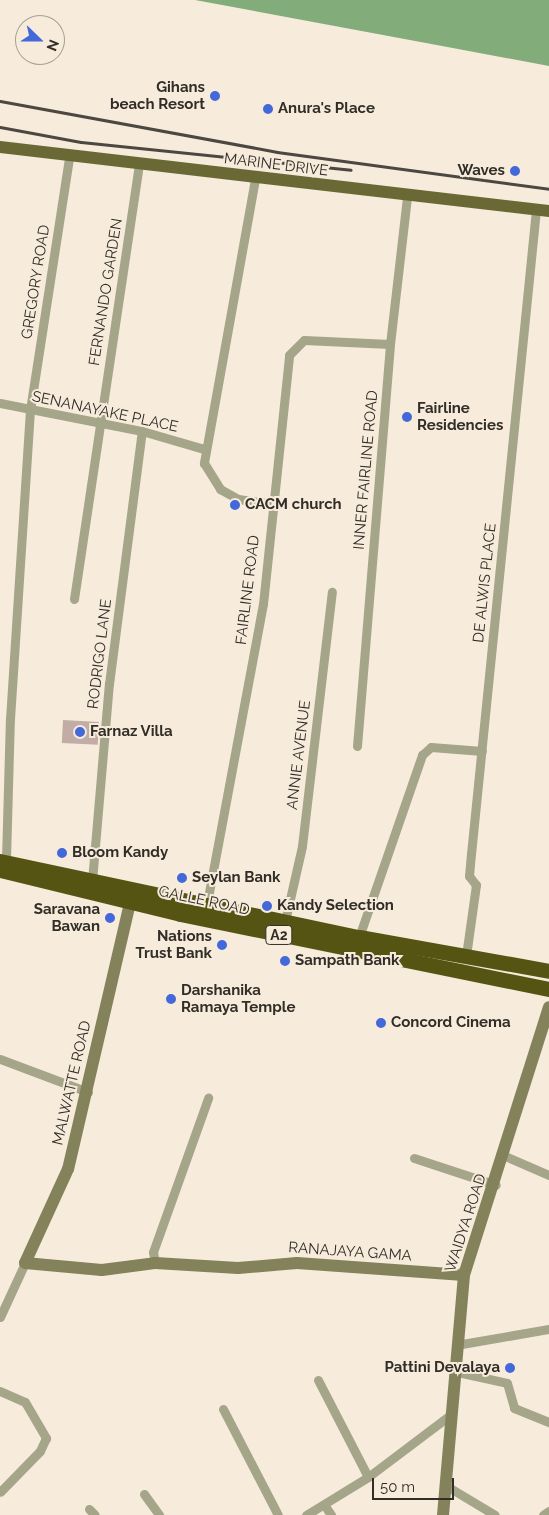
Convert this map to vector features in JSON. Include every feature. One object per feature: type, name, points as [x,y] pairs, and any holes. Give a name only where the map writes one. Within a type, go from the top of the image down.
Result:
[{"type":"highway","name":"GALLE ROAD","points":[[5,865],[207,903],[359,937],[549,971]]},
{"type":"highway","name":"GALLE ROAD","points":[[5,865],[130,903],[549,989]]},
{"type":"main road","name":"MARINE DRIVE","points":[[0,147],[139,166],[542,211]]},
{"type":"street","name":"GREGORY ROAD","points":[[5,865],[10,719],[30,410],[69,157]]},
{"type":"street","name":"FERNANDO GARDEN","points":[[74,599],[139,166]]},
{"type":"street","points":[[255,179],[204,449],[204,463],[220,489],[238,499],[272,504]]},
{"type":"street","name":"INNER FAIRLINE ROAD","points":[[357,746],[390,344],[407,197]]},
{"type":"street","name":"DE ALWIS PLACE","points":[[466,956],[476,885],[469,876],[542,211]]},
{"type":"street","name":"FAIRLINE ROAD","points":[[207,903],[263,604],[289,355],[294,346],[304,340],[390,344]]},
{"type":"street","name":"SENANAYAKE PLACE","points":[[0,404],[142,431],[204,449]]},
{"type":"street","name":"RODRIGO LANE","points":[[92,881],[109,684],[142,431]]},
{"type":"street","name":"ANNIE AVENUE","points":[[285,921],[302,846],[332,592]]},
{"type":"street","points":[[0,717],[10,719]]},
{"type":"street","points":[[359,937],[422,755],[431,748],[482,751]]},
{"type":"street","name":"MALWATTE ROAD","points":[[25,1263],[68,1169],[88,1092],[130,903]]},
{"type":"street","name":"WAIDYA ROAD","points":[[443,1515],[452,1371],[464,1275],[496,1185],[549,1008]]},
{"type":"street","points":[[0,1059],[88,1092]]},
{"type":"street","points":[[155,1264],[153,1252],[208,1098]]},
{"type":"street","points":[[505,1156],[549,1174]]},
{"type":"street","points":[[414,1158],[496,1185]]},
{"type":"street","name":"RANAJAYA GAMA","points":[[25,1263],[102,1270],[155,1264],[238,1268],[297,1262],[464,1275]]},
{"type":"street","points":[[0,1317],[25,1263]]},
{"type":"street","points":[[456,1345],[549,1329]]},
{"type":"street","points":[[452,1371],[507,1383],[514,1408],[549,1422]]},
{"type":"street","points":[[318,1380],[368,1477]]},
{"type":"street","points":[[0,1391],[25,1402],[46,1438],[40,1451],[0,1492]]},
{"type":"street","points":[[223,1409],[278,1515]]},
{"type":"street","points":[[306,1515],[324,1506],[368,1477],[449,1416]]},
{"type":"street","points":[[445,1485],[495,1515]]},
{"type":"street","points":[[144,1494],[159,1515]]},
{"type":"street","points":[[324,1506],[331,1515]]},
{"type":"street","points":[[543,1515],[549,1511]]},
{"type":"shaded area","points":[[195,0],[549,0],[549,66],[426,43]]},
{"type":"building","name":"Farnaz Villa","points":[[63,720],[99,722],[98,745],[62,743]]},
{"type":"railway","points":[[0,101],[277,152],[549,189]]},
{"type":"railway","points":[[0,127],[81,142],[351,170]]},
{"type":"place","name":"Gihans beach Resort","points":[[215,96]]},
{"type":"place","name":"Anura's Place","points":[[268,109]]},
{"type":"place","name":"Waves","points":[[515,171]]},
{"type":"place","name":"Fairline Residencies","points":[[407,417]]},
{"type":"place","name":"CACM church","points":[[235,505]]},
{"type":"place","name":"Farnaz Villa","points":[[80,732]]},
{"type":"place","name":"Bloom Kandy","points":[[62,853]]},
{"type":"place","name":"Seylan Bank","points":[[182,878]]},
{"type":"place","name":"Kandy Selection","points":[[267,906]]},
{"type":"place","name":"Saravana Bawan","points":[[110,918]]},
{"type":"place","name":"Nations Trust Bank","points":[[222,945]]},
{"type":"place","name":"Sampath Bank","points":[[285,961]]},
{"type":"place","name":"Darshanika Ramaya Temple","points":[[171,999]]},
{"type":"place","name":"Concord Cinema","points":[[381,1023]]},
{"type":"place","name":"Pattini Devalaya","points":[[510,1368]]}]
